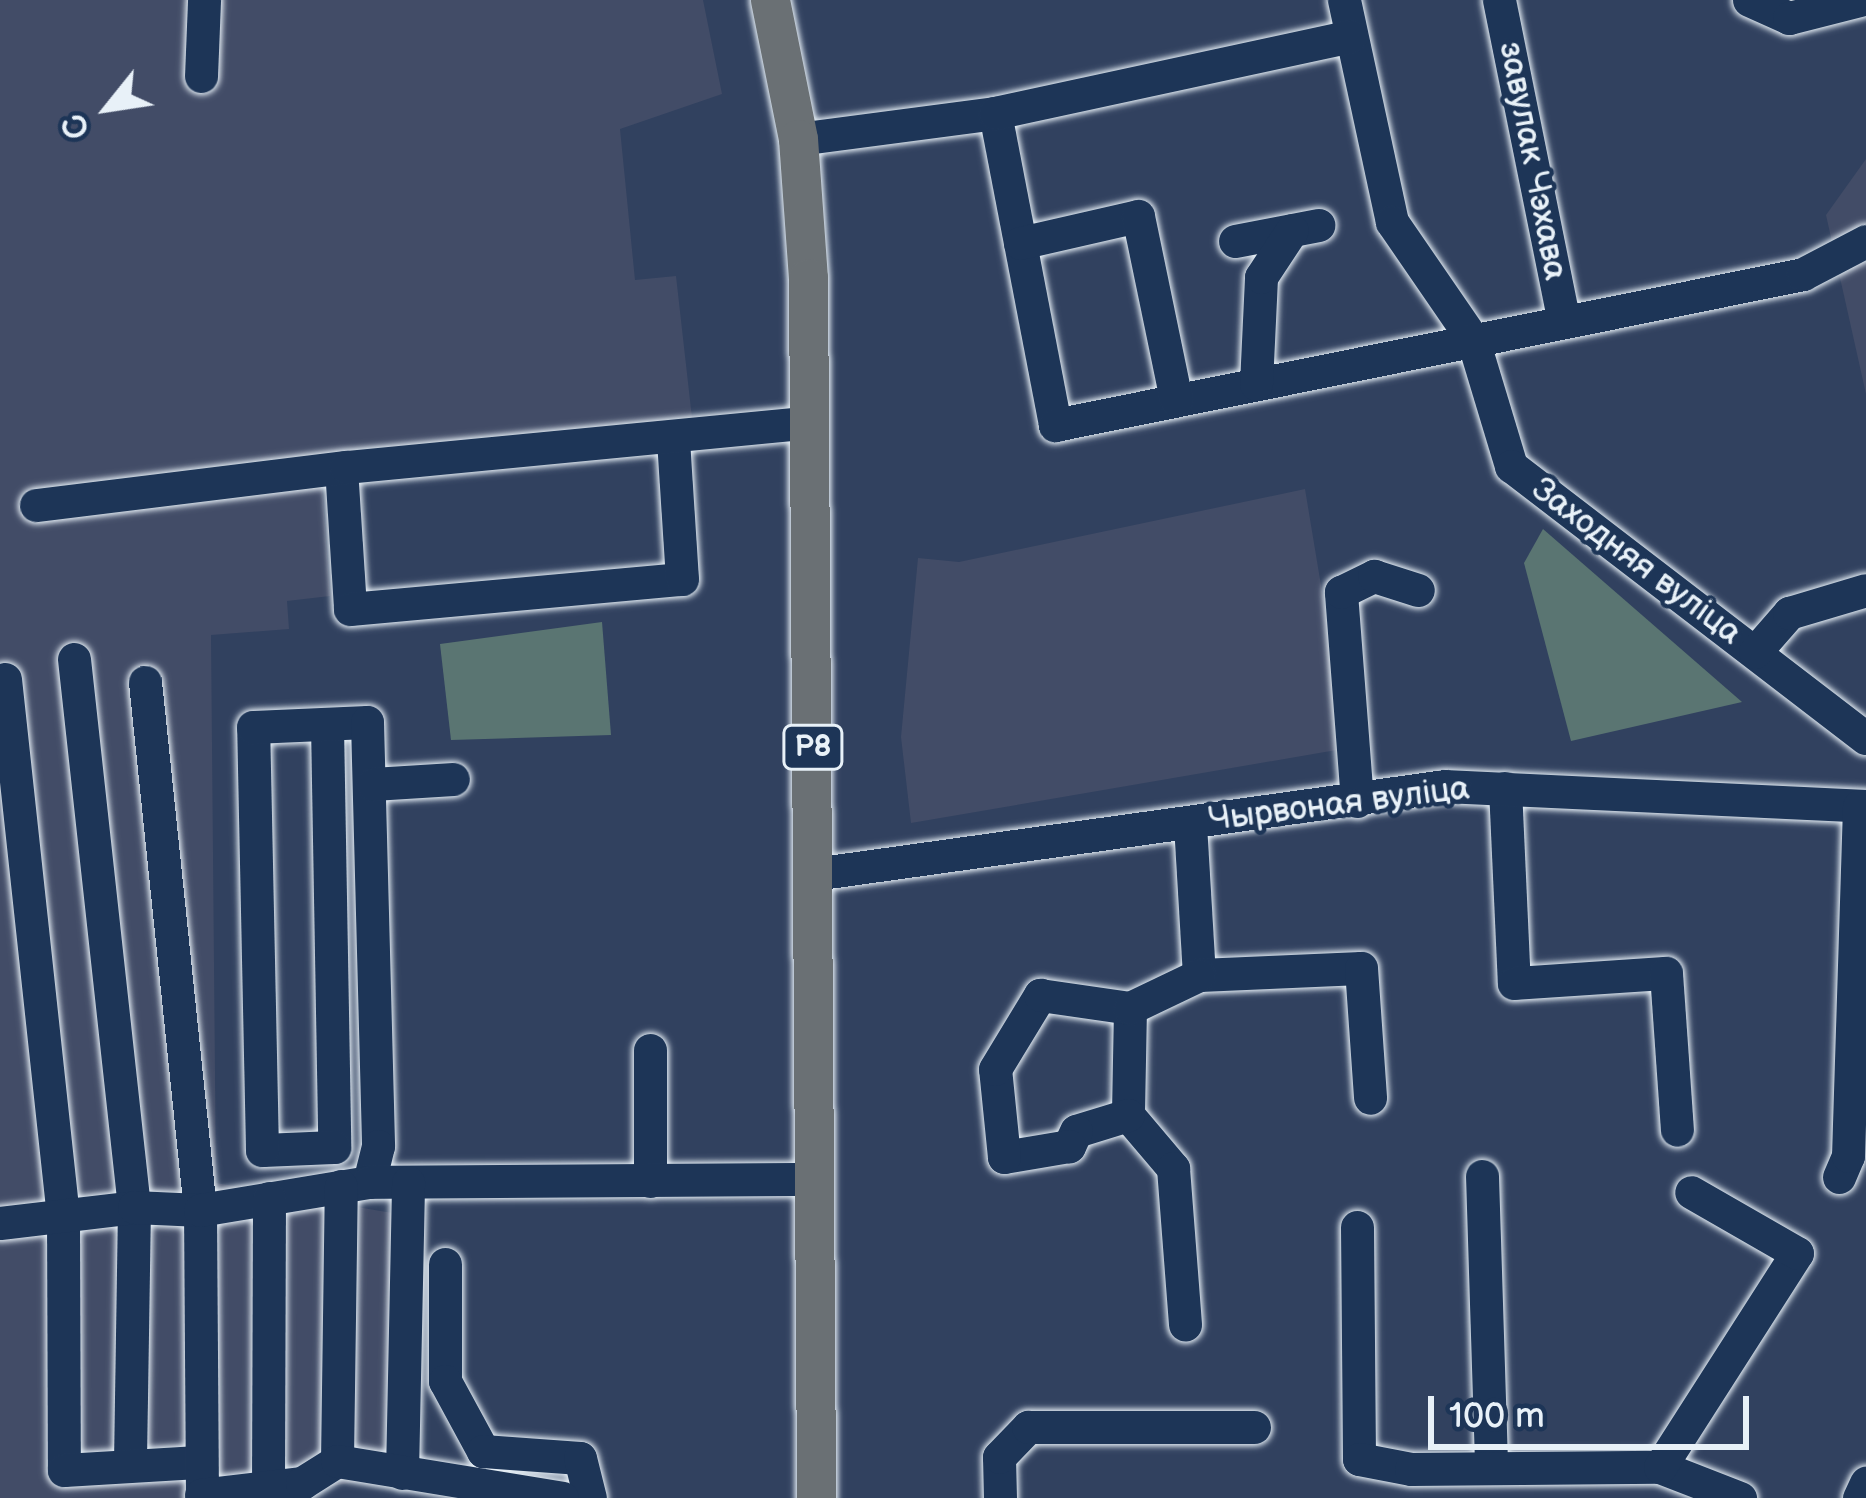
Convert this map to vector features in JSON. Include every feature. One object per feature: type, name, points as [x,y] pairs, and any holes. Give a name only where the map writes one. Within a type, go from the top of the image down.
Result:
[{"type":"main road","name":"Р8","points":[[770,0],[797,139],[808,278],[816,1498]]},
{"type":"street","points":[[201,76],[204,0]]},
{"type":"street","name":"Заходняя вуліца","points":[[1344,0],[1391,223],[1472,340],[1511,466],[1866,738]]},
{"type":"street","points":[[1749,0],[1789,18],[1860,0]]},
{"type":"street","name":"завулак Чэхава","points":[[1508,2],[1564,322]]},
{"type":"street","points":[[797,139],[994,113],[1351,36]]},
{"type":"street","points":[[994,113],[1055,424],[1803,274],[1866,241]]},
{"type":"street","points":[[1020,243],[1138,216],[1176,400]]},
{"type":"street","points":[[1234,241],[1305,227],[1261,277],[1256,384]]},
{"type":"street","points":[[36,506],[341,468],[673,440],[811,422]]},
{"type":"street","points":[[341,468],[350,609],[682,579],[673,440]]},
{"type":"street","points":[[1357,801],[1341,592],[1374,576],[1418,590]]},
{"type":"street","points":[[1755,652],[1789,613],[1866,590]]},
{"type":"street","points":[[74,659],[134,1207],[130,1465]]},
{"type":"street","points":[[5,679],[63,1216],[64,1470],[130,1465],[200,1485],[291,1489],[338,1461],[562,1498]]},
{"type":"street","points":[[146,682],[200,1210],[200,1485]]},
{"type":"street","points":[[327,725],[334,1147],[293,1150],[262,1150],[253,727],[368,722],[379,1146],[355,1184],[338,1461]]},
{"type":"street","points":[[373,784],[453,779]]},
{"type":"street","name":"Чырвоная вуліца","points":[[814,874],[1445,786],[1862,806]]},
{"type":"street","points":[[1505,788],[1514,983],[1666,973],[1678,1130]]},
{"type":"street","points":[[1851,1163],[1862,806]]},
{"type":"street","points":[[1190,824],[1199,975]]},
{"type":"street","points":[[1128,1115],[1076,1132],[1069,1146],[1004,1157],[995,1069],[1040,995],[1130,1008],[1199,975],[1361,968],[1370,1098]]},
{"type":"street","points":[[1130,1008],[1128,1115],[1173,1168],[1185,1325]]},
{"type":"street","points":[[650,1050],[650,1181]]},
{"type":"street","points":[[291,1489],[284,1195],[293,1150]]},
{"type":"street","points":[[1482,1176],[1491,1466]]},
{"type":"street","points":[[0,1223],[134,1207],[200,1210],[355,1184],[814,1179]]},
{"type":"street","points":[[402,1473],[408,1182]]},
{"type":"street","points":[[1660,1467],[1797,1253],[1690,1192]]},
{"type":"street","points":[[1358,1227],[1357,1448],[1369,1465],[1412,1484],[1491,1466],[1660,1467],[1740,1498]]},
{"type":"street","points":[[446,1264],[445,1381],[483,1450],[580,1458],[590,1498]]},
{"type":"street","points":[[1000,1498],[999,1456],[1028,1427],[1254,1427]]},
{"type":"street","points":[[1859,1498],[1866,1484]]},
{"type":"shaded area","points":[[0,0],[703,0],[722,94],[620,129],[635,280],[676,276],[692,418],[320,460],[330,596],[287,601],[289,629],[211,635],[216,1183],[410,1216],[393,1476],[259,1498],[0,1498]]},
{"type":"shaded area","points":[[1866,159],[1866,394],[1826,215]]},
{"type":"shaded area","points":[[1305,489],[1348,748],[911,823],[901,737],[918,558],[959,562]]},
{"type":"green space","points":[[1543,529],[1742,702],[1571,741],[1524,563]]},
{"type":"green space","points":[[602,622],[611,735],[451,740],[440,644]]}]
